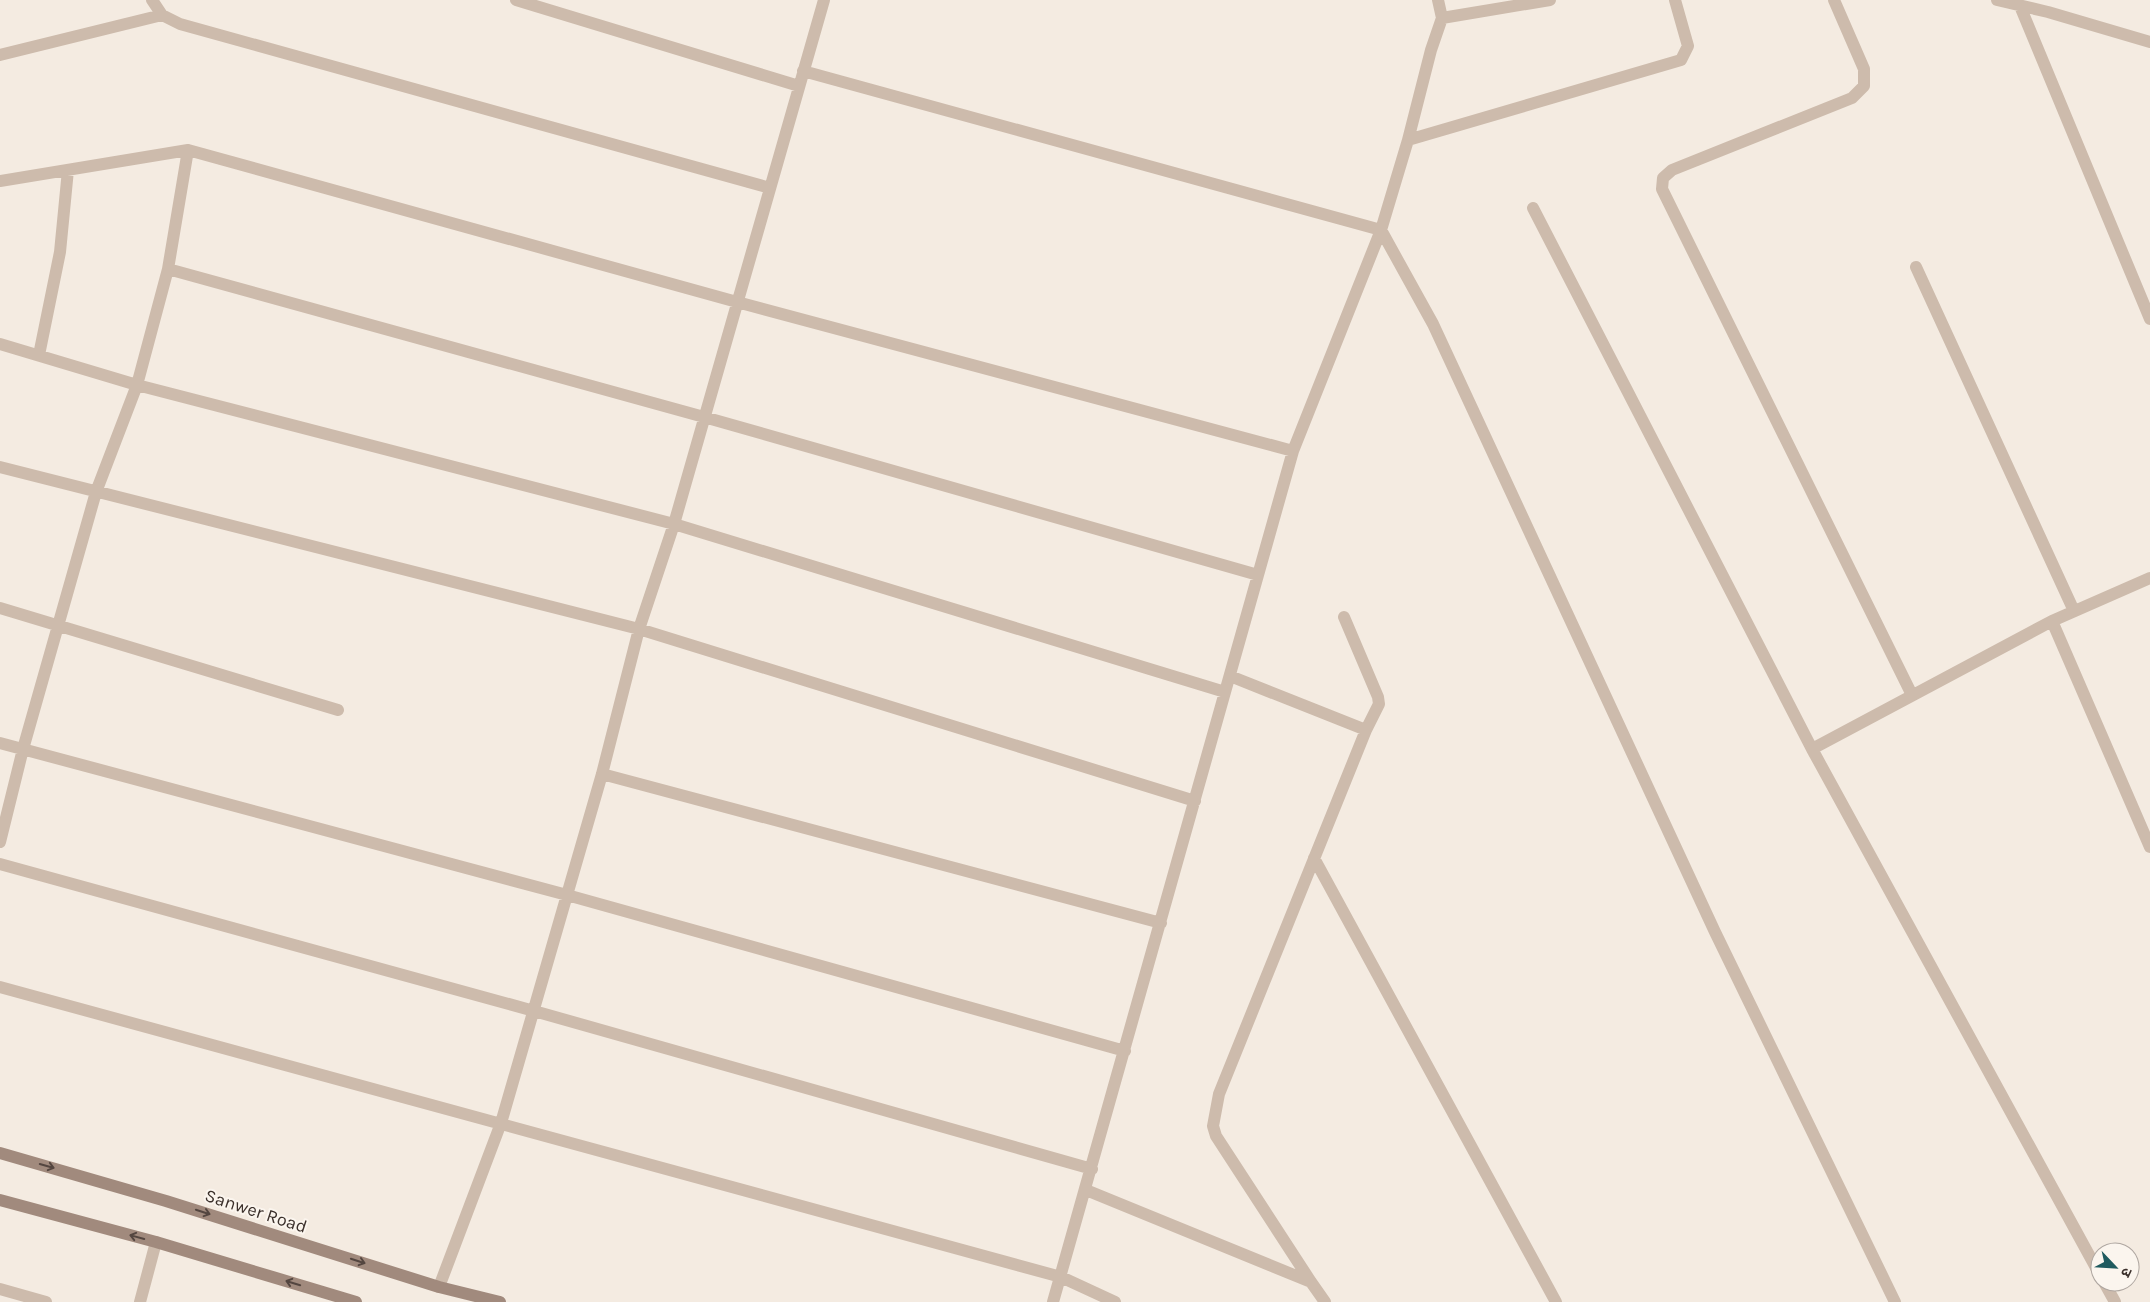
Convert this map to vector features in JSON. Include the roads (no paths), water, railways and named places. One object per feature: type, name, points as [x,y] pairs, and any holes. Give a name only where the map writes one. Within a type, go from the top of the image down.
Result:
[{"type":"street","points":[[152,0],[162,15],[180,24],[770,188]]},
{"type":"street","points":[[516,0],[799,86]]},
{"type":"street","points":[[439,1287],[502,1124],[602,774],[639,630],[674,524],[824,0]]},
{"type":"street","points":[[1053,1302],[1226,692],[1292,451],[1381,230],[1408,140],[1431,50],[1442,18],[1438,0]]},
{"type":"street","points":[[1442,18],[1550,0]]},
{"type":"street","points":[[1408,140],[1680,60],[1688,46],[1674,0]]},
{"type":"street","points":[[1834,0],[1864,70],[1864,86],[1852,98],[1672,170],[1663,178],[1662,189],[1912,696]]},
{"type":"street","points":[[1997,0],[2150,42]]},
{"type":"street","points":[[2020,6],[2150,319]]},
{"type":"street","points":[[0,55],[162,15]]},
{"type":"street","points":[[803,71],[1381,230],[1433,324],[1715,932],[1895,1302]]},
{"type":"street","points":[[0,181],[188,150],[737,302],[1292,451]]},
{"type":"street","points":[[0,842],[23,750],[96,492],[137,385],[168,269],[188,150]]},
{"type":"street","points":[[39,356],[60,252],[68,170]]},
{"type":"street","points":[[1533,208],[1812,748],[2090,1257]]},
{"type":"street","points":[[1916,267],[2074,611]]},
{"type":"street","points":[[168,269],[704,417],[1258,575]]},
{"type":"street","points":[[0,344],[137,385],[674,524],[1226,692]]},
{"type":"street","points":[[0,467],[639,630],[1195,801]]},
{"type":"street","points":[[1812,748],[2052,621],[2150,578]]},
{"type":"street","points":[[0,608],[338,710]]},
{"type":"street","points":[[1326,1302],[1216,1136],[1213,1126],[1219,1094],[1366,730],[1379,704],[1378,697],[1344,617]]},
{"type":"street","points":[[2052,621],[2150,847]]},
{"type":"street","points":[[1230,676],[1366,730]]},
{"type":"street","points":[[0,743],[567,895],[1125,1051]]},
{"type":"street","points":[[602,774],[1161,922]]},
{"type":"street","points":[[1314,858],[1556,1302]]},
{"type":"street","points":[[0,864],[534,1011],[1092,1169]]},
{"type":"street","points":[[0,988],[1061,1277],[1115,1302]]},
{"type":"street","name":"Sanwer Road","points":[[0,1153],[175,1204],[439,1287],[500,1302]]},
{"type":"street","points":[[1086,1190],[1311,1282]]},
{"type":"street","points":[[0,1200],[156,1242],[356,1302]]},
{"type":"street","points":[[140,1302],[156,1242]]},
{"type":"street","points":[[0,1289],[46,1302]]}]
